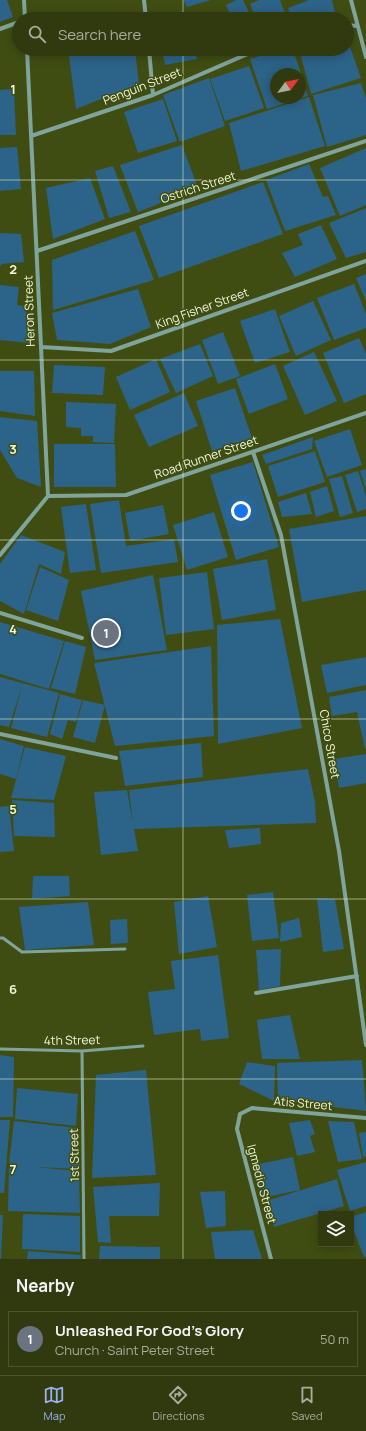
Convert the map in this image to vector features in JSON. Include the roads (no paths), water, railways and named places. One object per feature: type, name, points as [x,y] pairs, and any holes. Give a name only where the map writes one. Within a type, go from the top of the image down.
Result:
[{"type":"street","points":[[24,0],[25,12]]},
{"type":"street","points":[[144,0],[145,12]]},
{"type":"street","points":[[351,0],[354,12]]},
{"type":"street","points":[[354,13],[366,57]]},
{"type":"street","points":[[0,29],[12,25]]},
{"type":"street","name":"Heron Street","points":[[27,56],[48,496]]},
{"type":"street","points":[[150,56],[153,95]]},
{"type":"street","name":"Penguin Street","points":[[31,136],[153,95],[242,56]]},
{"type":"street","name":"Ostrich Street","points":[[37,251],[366,141]]},
{"type":"street","name":"King Fisher Street","points":[[40,347],[111,351],[366,261]]},
{"type":"street","name":"Road Runner Street","points":[[48,496],[126,495],[366,413]]},
{"type":"street","name":"Chico Street","points":[[253,452],[281,535],[339,851],[366,1044]]},
{"type":"street","points":[[0,554],[48,496]]},
{"type":"street","points":[[0,613],[82,638]]},
{"type":"street","points":[[0,734],[116,758]]},
{"type":"street","points":[[256,993],[357,976]]},
{"type":"street","name":"Atis Street","points":[[240,1114],[252,1108],[366,1118]]},
{"type":"street","name":"Igmedio Street","points":[[240,1114],[237,1129],[271,1259]]},
{"type":"lane","points":[[0,938],[3,938],[22,952],[125,949]]},
{"type":"lane","name":"4th Street","points":[[0,1049],[82,1051],[143,1046]]},
{"type":"lane","name":"1st Street","points":[[82,1051],[84,1259]]},
{"type":"place","name":"Unleashed For God's Glory","points":[[106,633]]}]
